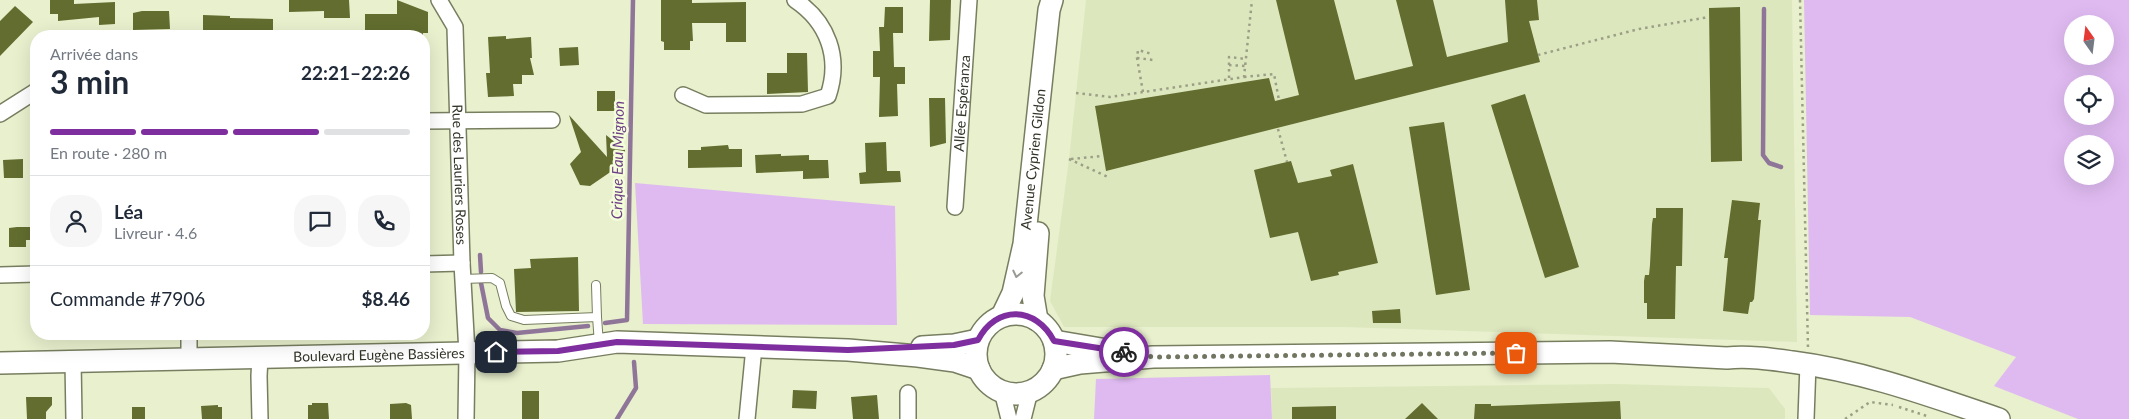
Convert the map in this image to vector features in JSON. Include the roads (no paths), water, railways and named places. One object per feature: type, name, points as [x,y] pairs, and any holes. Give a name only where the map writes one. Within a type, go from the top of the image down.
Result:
[{"type":"street","name":"Rue des Lauriers Roses","points":[[441,0],[455,28],[462,263],[467,352],[466,419]]},
{"type":"street","points":[[683,95],[706,105],[802,104],[828,96],[833,80],[834,60],[822,26],[804,6],[795,0]]},
{"type":"street","name":"Allée Espéranza","points":[[956,207],[969,0]]},
{"type":"street","name":"Avenue Cyprien Gildon","points":[[1002,316],[1013,293],[1024,244],[1049,10],[1052,0]]},
{"type":"street","name":"Avenue Cyprien Gildon","points":[[1037,320],[1034,296],[1037,247],[1051,118],[1060,0]]},
{"type":"street","points":[[0,114],[30,95]]},
{"type":"street","points":[[430,122],[552,120]]},
{"type":"street","points":[[430,264],[462,263]]},
{"type":"street","points":[[0,275],[30,274]]},
{"type":"street","points":[[1017,314],[1037,320],[1044,325],[1054,341],[1056,350],[1052,369],[1044,382],[1030,391],[1020,393],[1002,391],[990,384],[979,369],[976,356],[978,340],[989,324],[1002,316],[1017,314]]},
{"type":"street","points":[[189,340],[189,359]]},
{"type":"street","name":"Boulevard Eugène Bassières","points":[[848,350],[954,345],[978,340]]},
{"type":"street","points":[[1054,341],[1154,357]]},
{"type":"street","name":"Boulevard Eugène Bassières","points":[[0,363],[558,351],[617,342],[848,350],[937,358],[956,361],[979,369]]},
{"type":"street","points":[[747,419],[754,347]]},
{"type":"street","points":[[1052,369],[1080,363],[1154,357],[1610,352],[1727,358],[1744,356],[1808,368],[1850,372],[1999,419]]},
{"type":"street","points":[[260,357],[260,419]]},
{"type":"street","points":[[73,361],[74,419]]},
{"type":"street","points":[[1806,419],[1808,368]]},
{"type":"street","points":[[1002,391],[1009,419]]},
{"type":"street","points":[[1023,419],[1030,391]]},
{"type":"street","points":[[908,393],[908,419]]},
{"type":"lane","points":[[463,280],[492,278],[500,283],[506,306],[511,316],[524,320],[597,317]]},
{"type":"lane","points":[[596,285],[599,345]]},
{"type":"waterway","name":"Crique Eau Mignon","points":[[605,323],[627,320],[633,0]]},
{"type":"waterway","points":[[1764,9],[1763,155],[1769,163],[1781,167]]},
{"type":"waterway","points":[[480,255],[481,272]]},
{"type":"waterway","points":[[481,283],[488,318],[500,330],[517,333],[588,326]]},
{"type":"waterway","name":"Crique Eau Mignon","points":[[617,419],[636,388],[634,362]]}]
